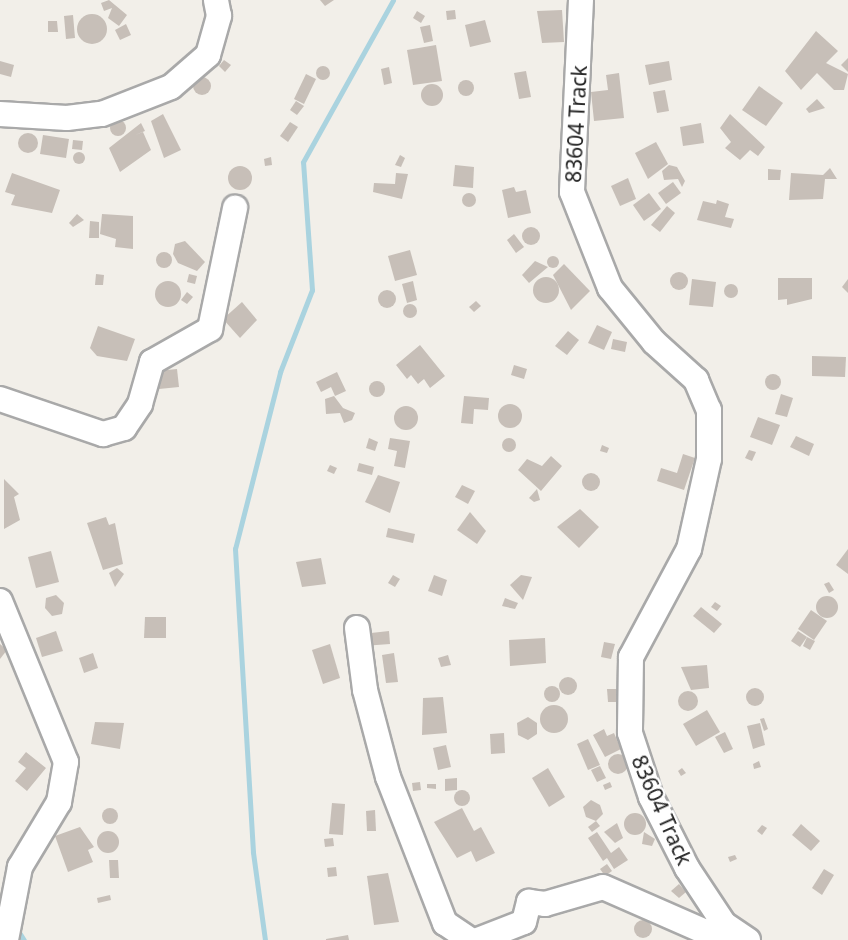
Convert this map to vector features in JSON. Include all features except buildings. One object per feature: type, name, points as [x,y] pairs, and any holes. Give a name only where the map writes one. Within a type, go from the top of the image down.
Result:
[{"type":"street","points":[[0,114],[67,118],[102,114],[171,87],[208,55],[219,16],[216,0]]},
{"type":"street","name":"83604 Track","points":[[581,0],[572,192],[610,288],[654,342],[696,380],[709,410],[710,459],[689,549],[631,657],[630,733],[651,797],[687,868],[713,911],[742,937]]},
{"type":"street","points":[[0,399],[103,434],[124,428],[140,404],[152,362],[210,329],[235,208]]},
{"type":"street","points":[[0,601],[66,762],[59,802],[20,867],[6,940]]},
{"type":"street","points":[[357,628],[365,690],[388,777],[445,923],[470,940]]},
{"type":"street","points":[[529,902],[545,904],[569,892],[603,888],[703,932],[742,937]]},
{"type":"street","points":[[478,940],[524,922],[529,902]]},
{"type":"street","points":[[529,902],[532,940]]},
{"type":"waterway","points":[[265,940],[253,852],[235,549],[280,372],[312,290],[303,162],[393,0]]},
{"type":"waterway","points":[[17,929],[24,940]]}]
